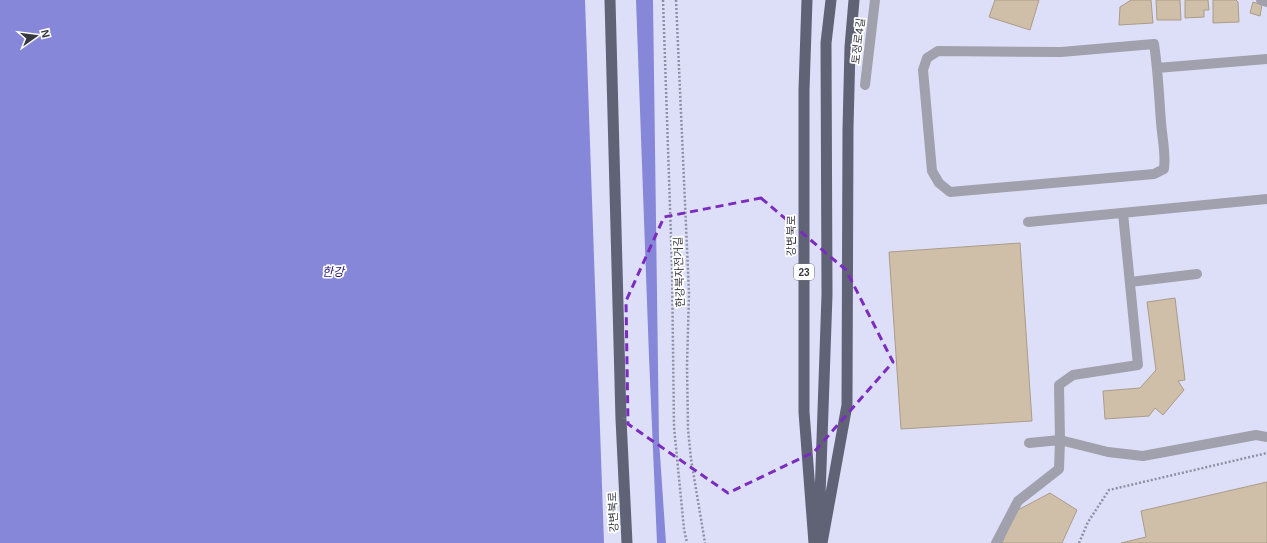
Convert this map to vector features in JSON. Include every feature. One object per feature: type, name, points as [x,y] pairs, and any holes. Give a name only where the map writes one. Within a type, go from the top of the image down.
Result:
[{"type":"highway","name":"강변북로","points":[[610,0],[621,419],[627,543]]},
{"type":"highway","name":"강변북로","points":[[807,0],[804,90],[804,412],[814,543]]},
{"type":"highway","name":"23","points":[[820,543],[827,295],[826,43],[831,0]]},
{"type":"highway","points":[[820,543],[848,405],[848,130],[850,47],[854,0]]},
{"type":"lane","name":"토정로4길","points":[[865,85],[874,0]]},
{"type":"lane","points":[[1261,0],[1267,2]]},
{"type":"lane","points":[[1154,44],[1158,68],[1165,161],[1164,169],[1154,174],[950,192],[939,183],[932,170],[923,70],[927,58],[938,51],[1061,52],[1154,44]]},
{"type":"lane","points":[[1158,68],[1267,59]]},
{"type":"lane","points":[[1028,222],[1267,199]]},
{"type":"lane","points":[[996,543],[1018,501],[1059,469],[1059,385],[1073,374],[1138,365],[1123,213]]},
{"type":"lane","points":[[1130,282],[1197,274]]},
{"type":"lane","points":[[1029,443],[1060,440],[1108,452],[1143,456],[1256,435],[1267,437]]},
{"type":"path","points":[[663,0],[672,258],[674,427],[684,529],[687,543]]},
{"type":"path","name":"한강북자전거길","points":[[676,0],[689,293],[687,366],[688,429],[691,459],[705,543]]},
{"type":"path","points":[[1078,543],[1088,522],[1109,490],[1267,453]]},
{"type":"highlighted area","points":[[761,198],[846,270],[893,362],[814,452],[728,493],[628,424],[626,301],[664,217]]},
{"type":"water","name":"한강","points":[[0,0],[653,0],[659,440],[666,543],[0,543]]},
{"type":"pier","points":[[585,0],[636,0],[657,543],[604,543]]},
{"type":"building","points":[[995,0],[1039,0],[1030,30],[989,17]]},
{"type":"building","points":[[1131,0],[1151,0],[1153,23],[1119,25],[1120,7]]},
{"type":"building","points":[[1156,0],[1180,0],[1181,20],[1157,20]]},
{"type":"building","points":[[1185,0],[1208,0],[1209,10],[1204,10],[1204,17],[1185,18]]},
{"type":"building","points":[[1213,0],[1236,0],[1238,2],[1239,22],[1213,23]]},
{"type":"building","points":[[1253,2],[1262,5],[1260,16],[1250,13]]},
{"type":"building","points":[[1020,243],[1032,421],[901,429],[889,252]]},
{"type":"building","points":[[1175,298],[1185,380],[1178,381],[1184,390],[1163,415],[1155,408],[1149,416],[1105,419],[1103,391],[1140,388],[1156,370],[1147,302]]},
{"type":"building","points":[[1267,482],[1267,543],[1121,543],[1146,537],[1141,511]]},
{"type":"building","points":[[1050,493],[1077,510],[1062,543],[1002,543],[1016,511]]}]
